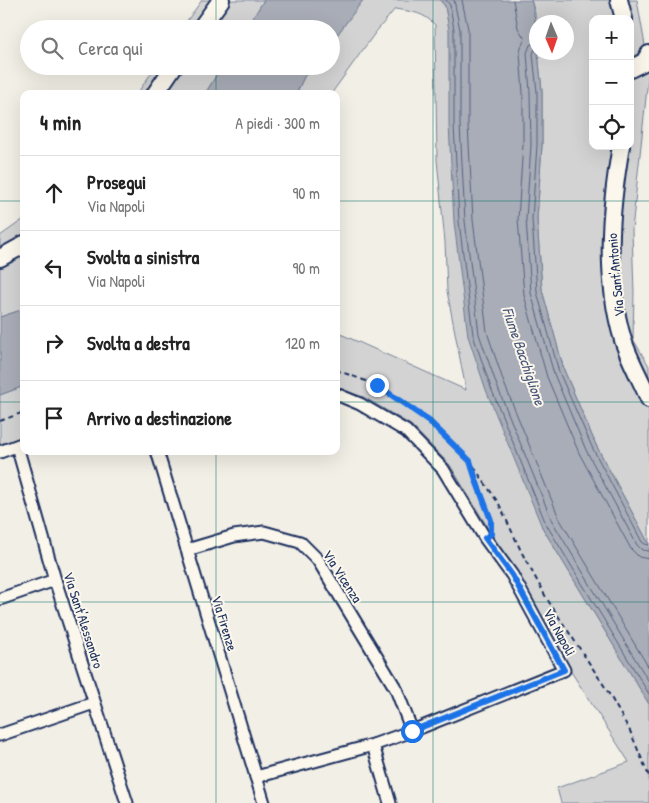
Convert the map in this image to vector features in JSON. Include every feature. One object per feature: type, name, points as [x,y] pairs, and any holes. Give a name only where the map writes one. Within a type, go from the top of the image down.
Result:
[{"type":"street","points":[[207,20],[221,0]]},
{"type":"street","points":[[619,0],[623,15]]},
{"type":"street","points":[[634,67],[644,62],[649,54]]},
{"type":"street","points":[[158,90],[168,75]]},
{"type":"street","name":"Via Sant'Antonio","points":[[621,150],[611,227],[612,276],[616,310],[624,341],[649,399]]},
{"type":"street","points":[[0,258],[20,247]]},
{"type":"street","name":"Via Napoli","points":[[256,778],[373,745],[564,670],[512,575],[485,538],[443,469],[406,431],[360,404],[340,396]]},
{"type":"street","points":[[0,452],[20,444]]},
{"type":"street","name":"Via Sant'Alessandro","points":[[23,455],[55,580],[127,803]]},
{"type":"street","name":"Via Firenze","points":[[158,455],[264,803]]},
{"type":"street","name":"Via Vicenza","points":[[187,550],[234,536],[264,532],[300,542],[318,560],[396,689],[412,731]]},
{"type":"street","points":[[0,599],[55,580]]},
{"type":"street","points":[[0,735],[94,703]]},
{"type":"street","points":[[373,745],[390,803]]},
{"type":"path","points":[[340,371],[377,385],[429,421],[470,461],[499,504],[522,553],[547,599],[605,687],[630,731],[649,776]]},
{"type":"path","points":[[0,421],[20,414]]},
{"type":"path","points":[[470,461],[491,520],[491,534],[485,538]]},
{"type":"shaded area","points":[[202,0],[264,0],[252,20],[188,20]]},
{"type":"shaded area","points":[[363,0],[440,0],[445,6],[542,527],[649,704],[649,803],[561,803],[557,788],[629,762],[568,667],[513,569],[450,465],[411,425],[364,397],[340,389],[340,334],[466,390],[447,291],[445,242],[437,160],[435,25],[422,15],[395,9],[375,33],[334,90],[298,90],[306,75],[340,75],[340,31]]},
{"type":"shaded area","points":[[531,0],[637,0],[649,69],[632,230],[633,339],[649,366],[649,544],[596,445],[564,370],[542,290],[537,219],[542,145],[542,91],[539,60],[574,60],[574,15],[535,15]]},
{"type":"shaded area","points":[[150,75],[217,75],[207,90],[140,90]]},
{"type":"shaded area","points":[[20,222],[20,310],[0,317],[0,236]]},
{"type":"shaded area","points":[[20,388],[20,438],[0,444],[0,395]]},
{"type":"water","points":[[264,0],[363,0],[340,31],[340,20],[252,20]]},
{"type":"water","name":"Fiume Bacchiglione","points":[[440,0],[531,0],[533,6],[534,15],[529,15],[529,60],[539,60],[542,91],[542,145],[537,219],[542,290],[564,370],[596,445],[649,544],[649,704],[542,527],[486,390],[468,336],[454,222],[449,125],[449,30],[445,6]]},
{"type":"water","points":[[217,75],[306,75],[298,90],[207,90]]},
{"type":"water","points":[[20,310],[20,388],[0,395],[0,317]]},
{"type":"route","points":[[377,385],[429,421],[470,461],[491,520],[491,534],[485,538],[512,575],[564,670],[412,731]]}]
